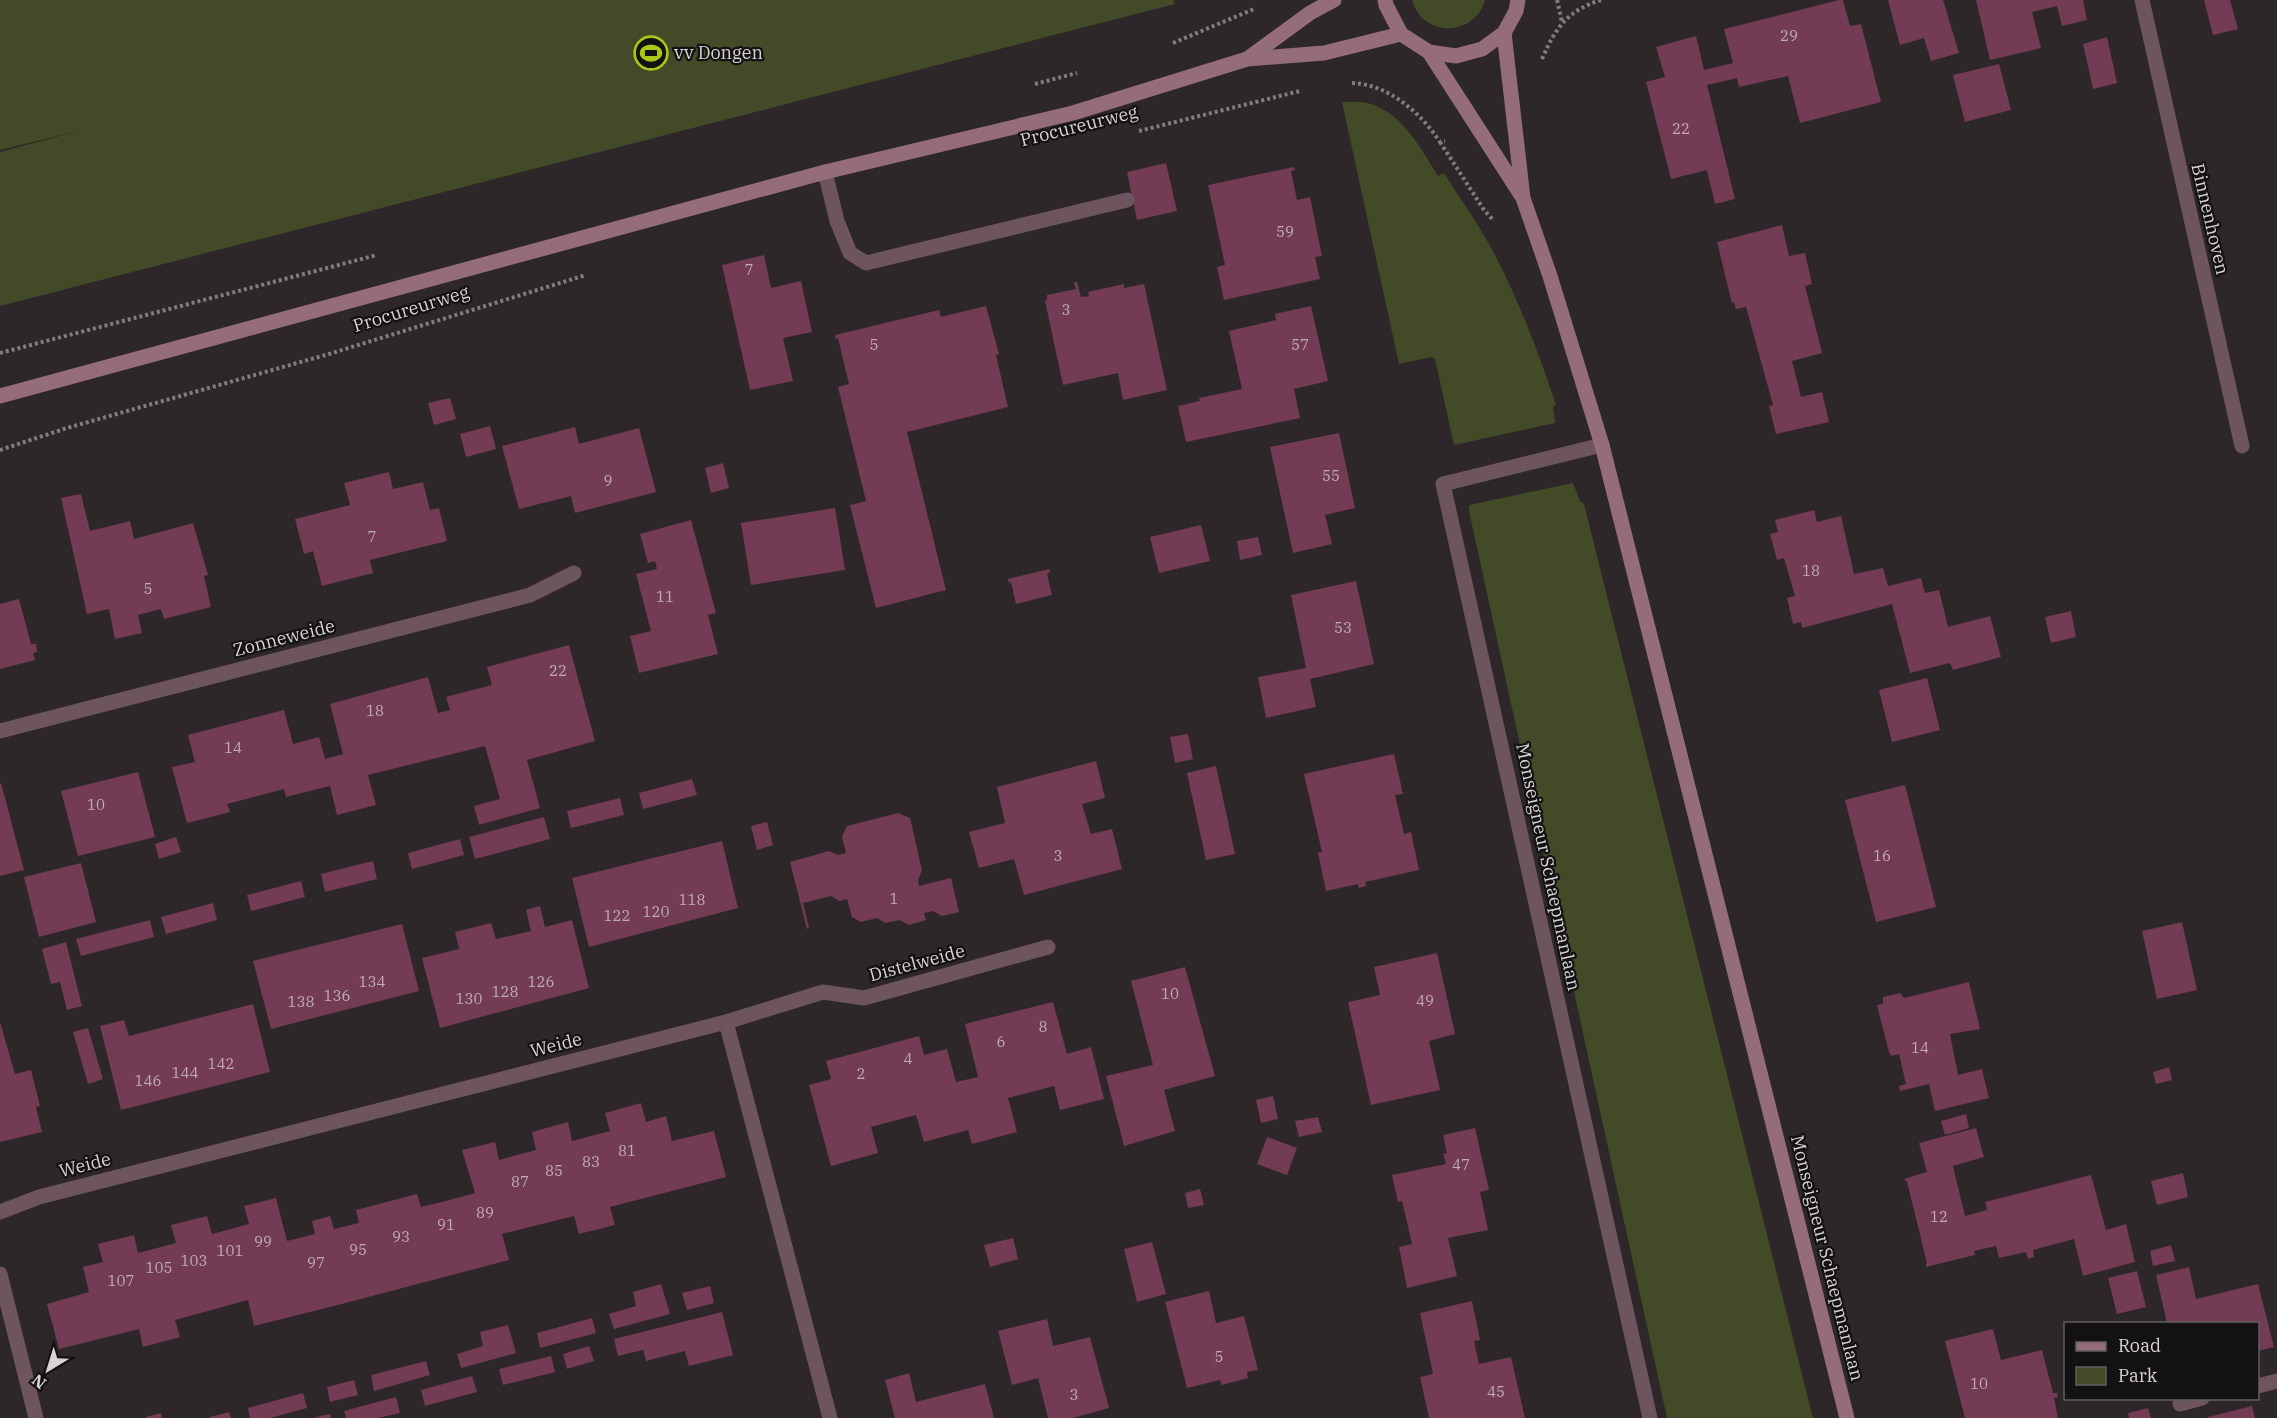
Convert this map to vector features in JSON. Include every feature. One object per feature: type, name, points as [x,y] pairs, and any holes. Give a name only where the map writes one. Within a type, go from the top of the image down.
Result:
[{"type":"main road","name":"Procureurweg","points":[[1247,59],[1310,13],[1334,0]]},
{"type":"main road","points":[[1385,0],[1401,34],[1429,52],[1456,56],[1482,49],[1504,33],[1516,11],[1518,0]]},
{"type":"main road","name":"Monseigneur Schaepmanlaan","points":[[1504,33],[1523,198],[1550,276],[1602,445],[1847,1418]]},
{"type":"main road","name":"Procureurweg","points":[[0,396],[825,172],[1073,113],[1247,59],[1324,53],[1401,34]]},
{"type":"main road","name":"Monseigneur Schaepmanlaan","points":[[1429,52],[1523,198]]},
{"type":"street","name":"Binnenhoven","points":[[2142,0],[2242,446]]},
{"type":"street","points":[[825,172],[837,220],[850,253],[866,263],[1127,200]]},
{"type":"street","name":"Monseigneur Schaepmanlaan","points":[[1602,445],[1443,484],[1650,1418]]},
{"type":"street","name":"Zonneweide","points":[[0,731],[530,595],[574,573]]},
{"type":"street","name":"Distelweide","points":[[726,1022],[823,992],[864,998],[1048,947]]},
{"type":"street","points":[[726,1022],[830,1418]]},
{"type":"street","name":"Weide","points":[[0,1212],[51,1194],[726,1022]]},
{"type":"street","points":[[0,1274],[36,1418]]},
{"type":"street","points":[[2259,1386],[2277,1381]]},
{"type":"street","points":[[2180,1404],[2195,1400]]},
{"type":"path","points":[[1557,0],[1562,22],[1582,6],[1602,0]]},
{"type":"path","name":"Procureurweg","points":[[1134,132],[1301,91]]},
{"type":"path","name":"Procureurweg","points":[[0,450],[67,428],[329,354],[592,273]]},
{"type":"green space","points":[[0,0],[1173,0],[1175,4],[0,306],[0,152],[78,131],[0,150]]},
{"type":"green space","points":[[1412,0],[1485,0],[1475,17],[1458,27],[1449,28],[1439,27],[1421,17]]},
{"type":"green space","points":[[1342,102],[1368,103],[1383,109],[1402,124],[1438,176],[1444,173],[1477,223],[1513,292],[1556,405],[1553,407],[1555,423],[1454,445],[1435,359],[1431,357],[1399,364]]},
{"type":"green space","points":[[1573,483],[1580,501],[1584,504],[1813,1418],[1667,1418],[1469,511],[1469,505]]},
{"type":"building","points":[[1843,0],[1850,26],[1861,24],[1881,102],[1800,123],[1788,76],[1739,87],[1737,78],[1707,85],[1735,199],[1715,204],[1707,170],[1671,179],[1646,82],[1665,77],[1656,47],[1696,36],[1704,70],[1733,63],[1724,29]]},
{"type":"building","points":[[1888,0],[1943,0],[1959,53],[1931,61],[1924,38],[1900,45]]},
{"type":"building","points":[[1976,0],[2083,0],[2087,20],[2062,26],[2057,6],[2032,12],[2041,48],[1990,60]]},
{"type":"building","points":[[2204,0],[2230,0],[2238,29],[2213,35]]},
{"type":"building","points":[[2107,37],[2117,83],[2093,89],[2083,44]]},
{"type":"building","points":[[1999,64],[2011,110],[1965,122],[1953,75]]},
{"type":"building","points":[[1166,163],[1177,211],[1137,220],[1127,172]]},
{"type":"building","points":[[1294,167],[1295,170],[1291,171],[1297,200],[1310,197],[1322,256],[1315,257],[1320,279],[1224,300],[1217,267],[1225,265],[1208,185]]},
{"type":"building","points":[[1782,225],[1789,256],[1805,253],[1812,284],[1805,286],[1822,353],[1792,361],[1801,397],[1822,392],[1829,422],[1776,434],[1769,406],[1773,405],[1746,307],[1736,309],[1734,302],[1732,303],[1717,242]]},
{"type":"building","points":[[764,255],[771,288],[801,281],[812,332],[783,338],[793,381],[750,390],[722,265]]},
{"type":"building","points":[[1074,282],[1077,282],[1081,297],[1089,296],[1088,292],[1124,284],[1124,288],[1144,284],[1167,390],[1123,400],[1118,373],[1063,385],[1045,301],[1047,295],[1076,289]]},
{"type":"building","points":[[986,306],[999,354],[996,355],[1008,407],[907,432],[946,590],[876,608],[850,505],[866,501],[838,387],[849,384],[838,338],[836,339],[835,335],[939,310],[941,317]]},
{"type":"building","points":[[1311,306],[1328,381],[1294,389],[1300,418],[1186,442],[1178,406],[1200,401],[1199,398],[1242,389],[1229,331],[1276,320],[1275,314]]},
{"type":"building","points":[[450,398],[456,419],[434,425],[428,403]]},
{"type":"building","points":[[490,426],[496,449],[466,457],[460,434]]},
{"type":"building","points":[[575,427],[579,444],[639,428],[656,492],[575,513],[571,496],[519,509],[502,446]]},
{"type":"building","points":[[1339,433],[1355,508],[1325,515],[1332,544],[1293,553],[1270,447]]},
{"type":"building","points":[[723,463],[729,488],[711,493],[705,468]]},
{"type":"building","points":[[389,472],[393,489],[423,482],[430,510],[439,508],[447,541],[370,560],[373,573],[322,586],[313,551],[304,554],[295,519],[350,505],[344,483]]},
{"type":"building","points":[[81,494],[90,531],[130,521],[134,539],[193,523],[208,575],[204,576],[211,607],[164,619],[161,609],[138,615],[142,633],[115,639],[109,609],[87,614],[61,498]]},
{"type":"building","points":[[835,508],[845,570],[751,585],[741,523]]},
{"type":"building","points":[[1814,510],[1817,522],[1841,516],[1854,574],[1883,568],[1888,586],[1921,578],[1925,593],[1939,590],[1948,627],[1990,616],[2001,657],[1953,670],[1950,663],[1910,673],[1892,604],[1802,628],[1801,622],[1793,624],[1787,598],[1795,596],[1784,558],[1777,560],[1770,534],[1778,532],[1775,520]]},
{"type":"building","points":[[691,520],[716,613],[708,615],[718,654],[639,673],[630,636],[651,631],[636,574],[657,569],[655,561],[648,563],[640,534]]},
{"type":"building","points":[[1201,525],[1210,561],[1159,573],[1150,537]]},
{"type":"building","points":[[1258,537],[1262,555],[1240,560],[1237,541]]},
{"type":"building","points":[[1049,569],[1050,572],[1047,574],[1052,595],[1016,604],[1011,582],[1009,583],[1008,579]]},
{"type":"building","points":[[1356,581],[1374,664],[1310,679],[1316,707],[1266,718],[1258,677],[1306,668],[1291,595]]},
{"type":"building","points":[[19,599],[31,644],[36,644],[37,652],[33,653],[35,660],[0,669],[0,604]]},
{"type":"building","points":[[2071,611],[2076,637],[2051,643],[2045,617]]},
{"type":"building","points":[[569,645],[595,741],[527,760],[540,808],[479,825],[474,806],[500,799],[485,746],[368,775],[376,805],[337,815],[330,786],[286,797],[284,789],[227,804],[230,812],[187,823],[172,767],[195,762],[188,735],[284,710],[293,744],[319,737],[325,759],[343,754],[330,704],[428,677],[438,713],[450,710],[446,697],[492,685],[487,667]]},
{"type":"building","points":[[1927,678],[1940,730],[1892,742],[1879,690]]},
{"type":"building","points":[[1188,734],[1193,759],[1175,763],[1170,737]]},
{"type":"building","points":[[1394,754],[1403,794],[1395,795],[1404,834],[1411,832],[1419,870],[1365,882],[1366,886],[1359,888],[1358,884],[1326,891],[1318,853],[1322,852],[1304,774]]},
{"type":"building","points":[[1096,761],[1105,798],[1082,804],[1091,834],[1112,829],[1122,869],[1024,895],[1014,859],[979,868],[969,832],[1005,823],[997,787]]},
{"type":"building","points":[[1216,766],[1235,854],[1206,860],[1187,773]]},
{"type":"building","points":[[138,772],[155,837],[78,856],[61,791]]},
{"type":"building","points":[[692,779],[697,795],[643,809],[639,793]]},
{"type":"building","points":[[0,784],[24,870],[0,876]]},
{"type":"building","points":[[1905,785],[1936,907],[1876,922],[1845,800]]},
{"type":"building","points":[[620,798],[624,815],[571,828],[567,811]]},
{"type":"building","points":[[898,813],[910,818],[922,870],[918,880],[919,886],[951,878],[959,912],[942,916],[933,911],[924,913],[926,920],[909,925],[900,920],[885,923],[877,918],[861,922],[852,917],[847,899],[839,901],[831,896],[803,903],[809,928],[807,929],[790,862],[829,851],[838,855],[846,853],[842,837],[847,826]]},
{"type":"building","points":[[544,817],[550,839],[475,859],[469,837]]},
{"type":"building","points":[[767,822],[773,845],[757,850],[751,826]]},
{"type":"building","points":[[176,837],[181,852],[159,859],[155,844]]},
{"type":"building","points":[[460,839],[464,855],[412,869],[408,853]]},
{"type":"building","points":[[722,841],[738,908],[589,947],[572,878]]},
{"type":"building","points":[[373,861],[377,879],[325,892],[321,874]]},
{"type":"building","points":[[81,863],[96,922],[39,937],[24,877]]},
{"type":"building","points":[[301,881],[305,897],[251,911],[247,895]]},
{"type":"building","points":[[213,903],[217,920],[166,934],[161,917]]},
{"type":"building","points":[[540,906],[545,927],[572,920],[589,988],[440,1028],[422,958],[459,949],[455,932],[491,923],[496,939],[531,931],[526,910]]},
{"type":"building","points":[[150,920],[154,937],[81,956],[76,939]]},
{"type":"building","points":[[2182,922],[2197,990],[2157,999],[2142,931]]},
{"type":"building","points":[[402,924],[419,991],[271,1029],[253,961]]},
{"type":"building","points":[[66,942],[82,1006],[67,1010],[60,982],[51,984],[42,949]]},
{"type":"building","points":[[1437,953],[1455,1034],[1429,1041],[1440,1090],[1371,1105],[1348,1002],[1380,995],[1374,967]]},
{"type":"building","points":[[1185,967],[1215,1076],[1164,1090],[1175,1131],[1124,1146],[1106,1076],[1153,1065],[1131,981]]},
{"type":"building","points":[[1969,982],[1980,1029],[1950,1034],[1958,1075],[1982,1069],[1989,1098],[1935,1111],[1929,1084],[1900,1091],[1899,1086],[1906,1084],[1899,1054],[1891,1056],[1889,1052],[1877,1005],[1883,1004],[1883,997],[1900,993],[1904,998]]},
{"type":"building","points":[[1053,1002],[1067,1054],[1091,1047],[1104,1099],[1060,1110],[1054,1086],[1008,1098],[1017,1132],[972,1144],[968,1130],[924,1142],[916,1115],[871,1127],[878,1153],[831,1166],[809,1085],[831,1079],[826,1061],[919,1036],[924,1055],[947,1049],[956,1082],[978,1077],[965,1024]]},
{"type":"building","points":[[253,1004],[270,1072],[121,1110],[100,1026],[124,1020],[129,1036]]},
{"type":"building","points":[[0,1022],[15,1074],[31,1070],[40,1106],[36,1107],[42,1132],[0,1142]]},
{"type":"building","points":[[88,1028],[103,1079],[88,1084],[73,1032]]},
{"type":"building","points":[[2169,1067],[2172,1080],[2156,1084],[2153,1072]]},
{"type":"building","points":[[1273,1096],[1278,1119],[1261,1123],[1256,1100]]},
{"type":"building","points":[[641,1103],[646,1122],[666,1116],[672,1141],[714,1131],[726,1177],[610,1207],[615,1225],[579,1234],[574,1216],[502,1234],[509,1260],[334,1306],[254,1326],[248,1300],[175,1320],[180,1337],[143,1347],[139,1329],[59,1349],[47,1304],[89,1292],[83,1267],[103,1262],[98,1244],[134,1235],[138,1253],[176,1243],[171,1225],[207,1216],[212,1234],[249,1224],[244,1206],[276,1198],[287,1241],[315,1234],[312,1221],[330,1216],[334,1229],[359,1223],[356,1210],[417,1194],[421,1207],[446,1201],[475,1193],[462,1150],[495,1142],[499,1160],[536,1150],[532,1132],[568,1122],[572,1141],[610,1131],[605,1113]]},
{"type":"building","points":[[1966,1114],[1969,1128],[1945,1135],[1941,1121]]},
{"type":"building","points":[[1318,1117],[1322,1132],[1299,1137],[1295,1121]]},
{"type":"building","points":[[1475,1128],[1489,1190],[1480,1192],[1488,1230],[1448,1238],[1457,1276],[1407,1288],[1399,1247],[1412,1244],[1402,1201],[1398,1202],[1392,1175],[1446,1164],[1443,1154],[1447,1153],[1443,1135]]},
{"type":"building","points":[[1976,1128],[1984,1157],[1953,1166],[1965,1216],[1987,1210],[1985,1202],[2091,1175],[2106,1230],[2126,1224],[2135,1262],[2083,1276],[2074,1239],[2033,1250],[2034,1257],[2028,1259],[2026,1252],[1999,1258],[1996,1246],[1974,1251],[1975,1255],[1926,1267],[1927,1263],[1907,1182],[1904,1179],[1927,1172],[1919,1143]]},
{"type":"building","points":[[1267,1137],[1297,1148],[1287,1175],[1257,1164]]},
{"type":"building","points":[[2183,1173],[2188,1197],[2157,1205],[2151,1181]]},
{"type":"building","points":[[1200,1189],[1204,1205],[1188,1208],[1185,1193]]},
{"type":"building","points":[[1013,1238],[1018,1259],[990,1267],[984,1245]]},
{"type":"building","points":[[1152,1242],[1166,1294],[1137,1302],[1124,1249]]},
{"type":"building","points":[[2171,1245],[2175,1261],[2153,1266],[2150,1251]]},
{"type":"building","points":[[2189,1267],[2196,1299],[2258,1284],[2274,1347],[2259,1351],[2259,1322],[2167,1322],[2156,1275]]},
{"type":"building","points":[[2137,1271],[2146,1307],[2117,1314],[2108,1278]]},
{"type":"building","points":[[661,1284],[670,1314],[614,1329],[609,1314],[636,1306],[633,1292]]},
{"type":"building","points":[[710,1286],[714,1303],[687,1310],[682,1293]]},
{"type":"building","points":[[1209,1291],[1216,1323],[1244,1316],[1258,1370],[1247,1372],[1248,1378],[1222,1385],[1220,1380],[1187,1388],[1165,1302]]},
{"type":"building","points":[[1472,1301],[1480,1340],[1474,1341],[1479,1364],[1511,1357],[1525,1418],[1429,1418],[1420,1377],[1433,1374],[1420,1313]]},
{"type":"building","points":[[722,1312],[733,1355],[689,1366],[685,1351],[646,1361],[643,1350],[618,1356],[614,1339]]},
{"type":"building","points":[[592,1318],[596,1333],[540,1348],[537,1333]]},
{"type":"building","points":[[1047,1319],[1053,1346],[1090,1337],[1109,1408],[1073,1418],[1048,1418],[1038,1378],[1012,1385],[998,1331]]},
{"type":"building","points":[[508,1325],[516,1353],[461,1368],[457,1354],[483,1346],[480,1332]]},
{"type":"building","points":[[1993,1329],[2001,1360],[2042,1350],[2053,1393],[2057,1393],[2058,1397],[2054,1398],[2058,1418],[1965,1418],[1945,1341]]},
{"type":"building","points":[[589,1346],[594,1361],[567,1369],[563,1354]]},
{"type":"building","points":[[551,1356],[555,1372],[503,1385],[499,1369]]},
{"type":"building","points":[[426,1361],[430,1375],[374,1391],[371,1375]]},
{"type":"building","points":[[909,1373],[916,1402],[985,1384],[994,1418],[895,1418],[885,1380]]},
{"type":"building","points":[[472,1376],[477,1392],[425,1406],[421,1390]]},
{"type":"building","points":[[354,1380],[358,1395],[330,1402],[327,1387]]},
{"type":"building","points":[[303,1393],[307,1408],[270,1418],[250,1418],[248,1408]]},
{"type":"building","points":[[396,1397],[400,1413],[378,1418],[346,1418],[344,1411]]},
{"type":"building","points":[[2252,1406],[2255,1418],[2208,1418],[2208,1417]]},
{"type":"building","points":[[2148,1408],[2151,1418],[2129,1418],[2128,1413]]},
{"type":"building","points":[[229,1412],[231,1418],[210,1418],[210,1417]]},
{"type":"building","points":[[161,1413],[162,1418],[146,1418],[146,1417]]},
{"type":"building","points":[[330,1414],[331,1418],[316,1418],[316,1417]]},
{"type":"place","name":"vv Dongen","points":[[651,53]]}]
